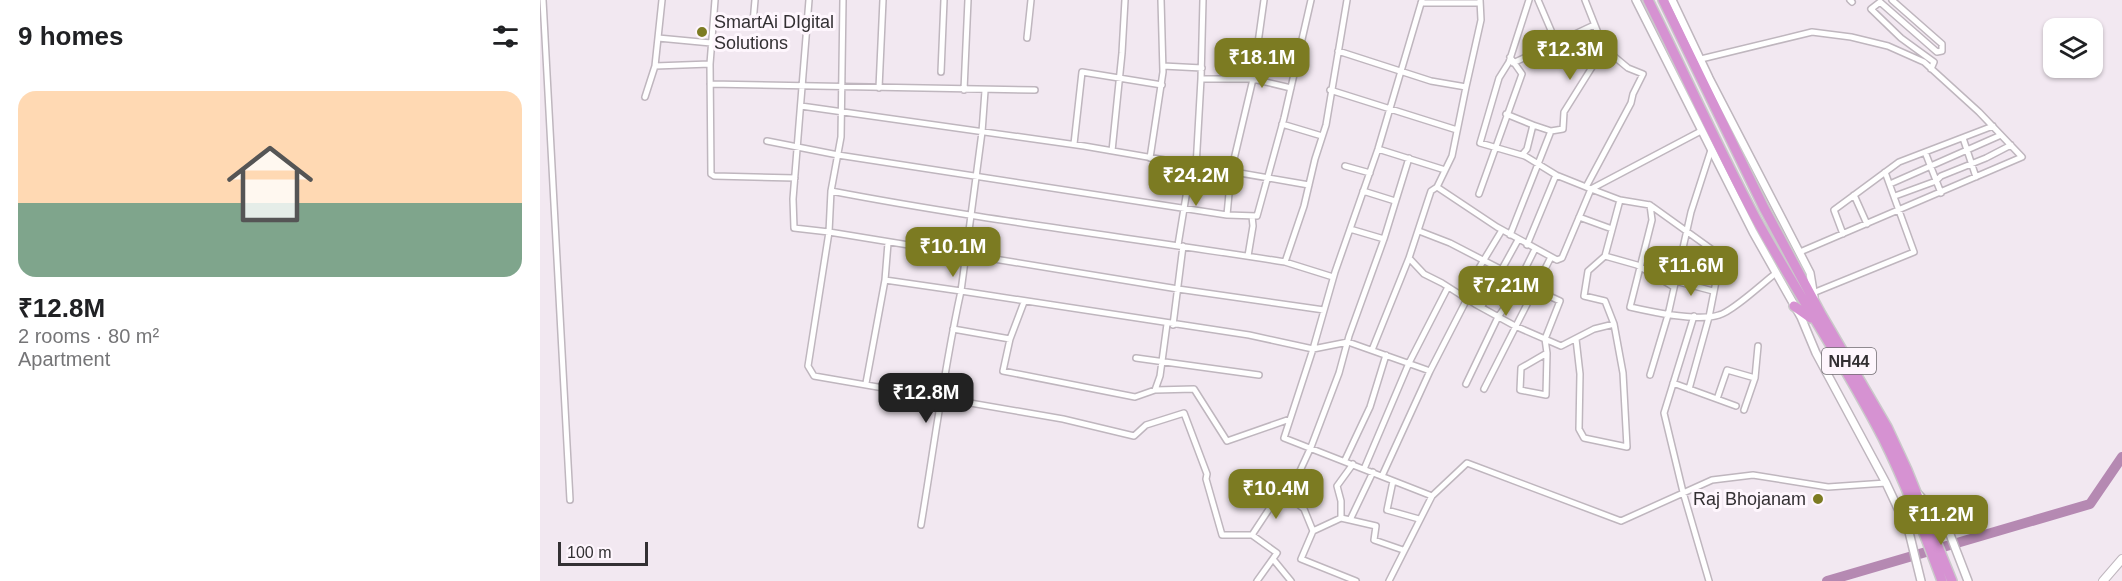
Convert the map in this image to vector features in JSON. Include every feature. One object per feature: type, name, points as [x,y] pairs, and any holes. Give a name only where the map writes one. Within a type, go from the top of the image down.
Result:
[{"type":"highway","name":"NH44","points":[[1648,0],[1755,216],[1815,322],[1840,359],[1882,437],[1923,521],[1942,569],[1952,581]]},
{"type":"highway","name":"NH44","points":[[1663,0],[1764,208],[1887,427],[1915,491],[1923,521]]},
{"type":"highway","points":[[1794,306],[1815,322]]},
{"type":"highway","name":"NH44","points":[[1942,569],[1942,581]]},
{"type":"main road","points":[[2103,581],[2122,558]]},
{"type":"street","points":[[543,0],[570,500]]},
{"type":"street","points":[[645,97],[655,66],[662,0]]},
{"type":"street","points":[[708,0],[715,0],[710,64],[711,174],[714,176],[795,178]]},
{"type":"street","points":[[753,23],[755,0]]},
{"type":"street","points":[[809,0],[797,147],[794,228],[1178,290],[1324,310]]},
{"type":"street","points":[[843,0],[842,87],[838,154],[831,191],[829,232],[808,366],[814,376],[1063,418],[1134,436],[1146,425],[1184,413],[1207,474],[1206,479],[1222,535],[1252,535],[1277,554],[1257,581]]},
{"type":"street","points":[[879,88],[883,0]]},
{"type":"street","points":[[940,72],[944,0]]},
{"type":"street","points":[[964,90],[968,0]]},
{"type":"street","points":[[1027,38],[1031,0]]},
{"type":"street","points":[[1112,151],[1125,0]]},
{"type":"street","points":[[1150,158],[1162,85],[1161,0]]},
{"type":"street","points":[[1155,390],[1178,290],[1184,208],[1193,166],[1202,68],[1203,0]]},
{"type":"street","points":[[1227,215],[1231,172],[1253,79],[1264,0]]},
{"type":"street","points":[[767,141],[1227,215],[1257,216],[1291,88],[1311,0]]},
{"type":"street","points":[[1285,262],[1326,124],[1347,0]]},
{"type":"street","points":[[1529,0],[1511,61],[1500,78],[1480,143],[1522,155],[1556,175],[1620,200],[1650,205],[1721,256],[1709,317],[1689,389]]},
{"type":"street","points":[[1538,0],[1556,42]]},
{"type":"street","points":[[1437,187],[1518,240],[1557,260],[1562,258],[1579,218],[1588,188],[1643,74],[1628,68],[1604,48],[1585,0]]},
{"type":"street","points":[[1636,0],[1701,131],[1794,306],[1816,354],[1886,483],[1909,532],[1922,581]]},
{"type":"street","points":[[1672,0],[1709,78],[1800,252],[1810,273],[1814,298],[1914,252],[1885,172]]},
{"type":"street","points":[[1892,0],[1942,44],[1942,51],[1937,52],[1927,45],[1880,2],[1871,9],[1901,38],[1934,62],[1931,69]]},
{"type":"street","points":[[1372,350],[1409,258],[1431,191],[1437,187],[1452,156],[1481,20],[1480,2],[1422,1],[1378,149],[1333,277],[1313,349],[1284,438],[1432,496]]},
{"type":"street","points":[[1511,61],[1594,25]]},
{"type":"street","points":[[1701,59],[1812,32],[1851,37],[1888,46],[1923,62],[1993,126],[2022,157],[1800,252]]},
{"type":"street","points":[[658,38],[711,42]]},
{"type":"street","points":[[1506,114],[1551,131],[1563,129],[1564,112],[1604,48]]},
{"type":"street","points":[[1338,51],[1431,81],[1466,87]]},
{"type":"street","points":[[1479,194],[1522,74],[1511,61]]},
{"type":"street","points":[[655,66],[710,64]]},
{"type":"street","points":[[1163,66],[1202,68]]},
{"type":"street","points":[[1074,144],[1082,72],[1162,85]]},
{"type":"street","points":[[1201,79],[1253,79],[1291,88]]},
{"type":"street","points":[[710,84],[985,91],[1035,90]]},
{"type":"street","points":[[1330,90],[1457,130]]},
{"type":"street","points":[[921,525],[961,291],[977,175],[985,91]]},
{"type":"street","points":[[801,106],[1074,144],[1309,185]]},
{"type":"street","points":[[1282,124],[1322,136]]},
{"type":"street","points":[[1522,155],[1527,149],[1533,124]]},
{"type":"street","points":[[1843,234],[1834,210],[1885,172],[1899,162],[1993,126]]},
{"type":"street","points":[[1510,235],[1551,131]]},
{"type":"street","points":[[1588,188],[1701,131]]},
{"type":"street","points":[[1890,184],[2001,135]]},
{"type":"street","points":[[1963,138],[1976,177]]},
{"type":"street","points":[[1895,196],[1936,181],[1941,176],[2011,145]]},
{"type":"street","points":[[1378,149],[1445,170]]},
{"type":"street","points":[[1650,375],[1668,315],[1687,230],[1711,150]]},
{"type":"street","points":[[1925,152],[1941,193]]},
{"type":"street","points":[[1252,535],[1277,498],[1287,499],[1311,447],[1339,373],[1409,158]]},
{"type":"street","points":[[1345,166],[1370,173]]},
{"type":"street","points":[[1527,245],[1556,175]]},
{"type":"street","points":[[831,191],[970,215],[1285,262],[1333,277]]},
{"type":"street","points":[[1363,191],[1395,201]]},
{"type":"street","points":[[1854,195],[1867,224]]},
{"type":"street","points":[[1576,339],[1580,374],[1579,429],[1584,438],[1627,447],[1623,373],[1614,324],[1605,301],[1584,296],[1588,271],[1605,256],[1620,200]]},
{"type":"street","points":[[1650,205],[1652,220],[1630,307],[1668,315],[1709,317],[1721,315],[1776,273]]},
{"type":"street","points":[[1248,256],[1253,226],[1252,216]]},
{"type":"street","points":[[1579,218],[1612,229]]},
{"type":"street","points":[[1350,229],[1383,239]]},
{"type":"street","points":[[1382,476],[1464,297],[1502,230]]},
{"type":"street","points":[[1419,231],[1450,243],[1560,301],[1545,339],[1547,353],[1546,395],[1520,390],[1521,368],[1547,353]]},
{"type":"street","points":[[1481,307],[1504,270],[1518,240]]},
{"type":"street","points":[[866,383],[885,280],[888,243]]},
{"type":"street","points":[[1466,384],[1498,317],[1535,249]]},
{"type":"street","points":[[1605,256],[1639,267],[1674,284],[1713,291]]},
{"type":"street","points":[[1484,389],[1551,257]]},
{"type":"street","points":[[1409,258],[1424,274],[1498,317],[1561,346],[1594,329],[1614,324]]},
{"type":"street","points":[[885,280],[1249,335],[1313,349],[1348,342],[1430,371]]},
{"type":"street","points":[[1364,469],[1409,363],[1448,287]]},
{"type":"street","points":[[1024,302],[1010,339],[1003,371],[1135,397],[1155,390],[1194,389],[1227,441],[1290,419]]},
{"type":"street","points":[[1694,316],[1664,413],[1683,492],[1709,581]]},
{"type":"street","points":[[953,329],[1010,339]]},
{"type":"street","points":[[1744,410],[1755,378],[1758,346]]},
{"type":"street","points":[[1345,460],[1370,407],[1386,355]]},
{"type":"street","points":[[1136,358],[1259,375]]},
{"type":"street","points":[[1717,399],[1727,370],[1755,378]]},
{"type":"street","points":[[1673,382],[1736,406]]},
{"type":"street","points":[[1389,581],[1432,496],[1467,463],[1621,521],[1712,480],[1753,475],[1828,487],[1886,483]]},
{"type":"street","points":[[1341,518],[1341,501],[1337,486],[1353,464]]},
{"type":"street","points":[[1350,520],[1373,472]]},
{"type":"street","points":[[1394,481],[1387,510],[1419,519]]},
{"type":"street","points":[[1915,491],[1946,524],[1968,581]]},
{"type":"street","points":[[1288,495],[1304,509],[1313,531]]},
{"type":"street","points":[[1356,581],[1301,559],[1313,531],[1341,518],[1376,526],[1374,540],[1403,550]]},
{"type":"street","points":[[1273,559],[1291,581]]},
{"type":"waterway","points":[[1827,581],[2090,504],[2122,457]]},
{"type":"place","name":"SmartAi DIgital Solutions","points":[[702,32]]},
{"type":"place","name":"Raj Bhojanam","points":[[1818,499]]}]
